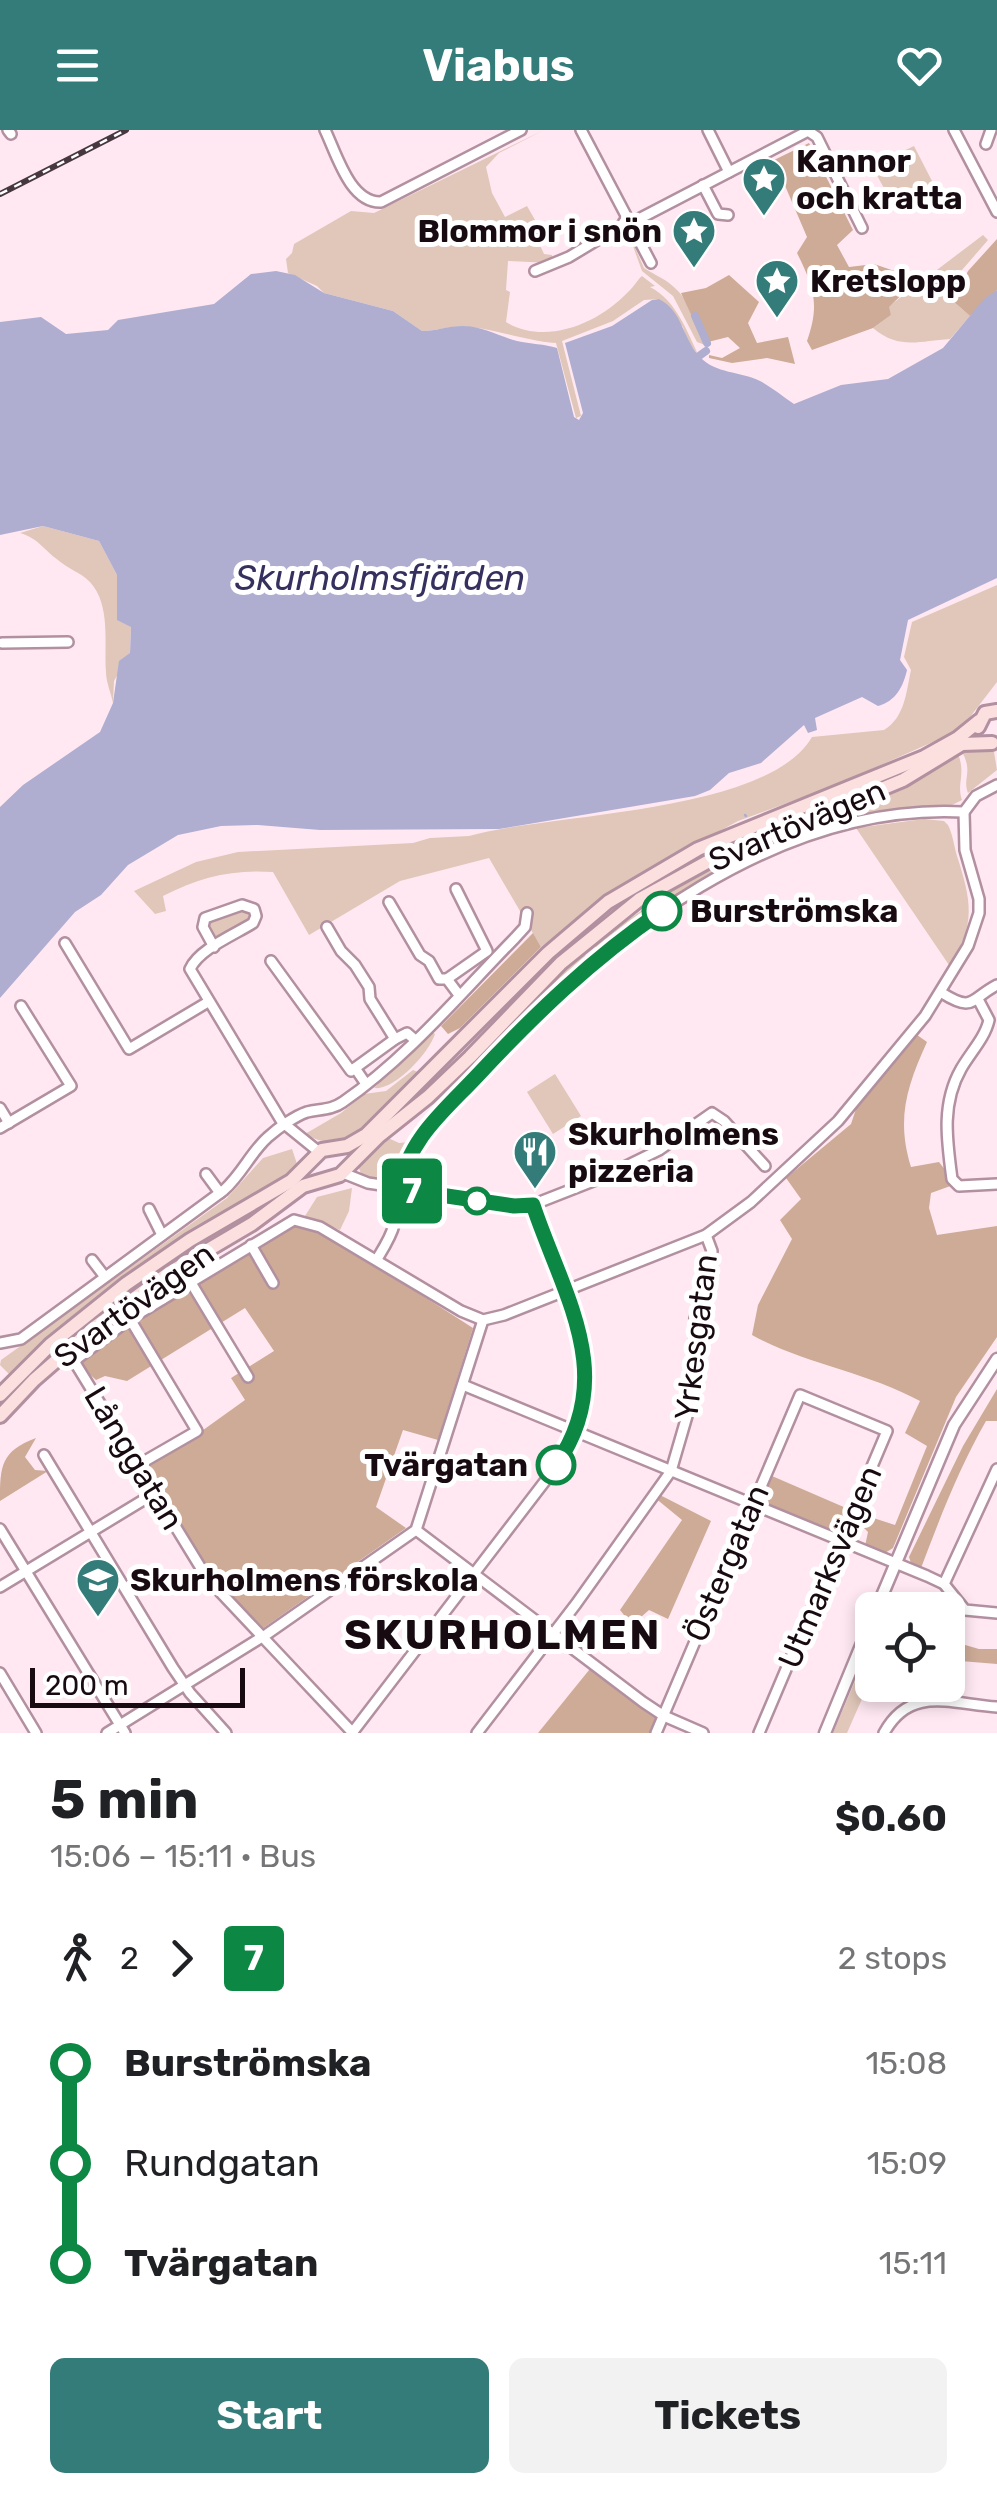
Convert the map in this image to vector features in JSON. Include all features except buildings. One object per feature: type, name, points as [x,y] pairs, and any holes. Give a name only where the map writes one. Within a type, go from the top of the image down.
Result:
[{"type":"main road","name":"Svartövägen","points":[[0,1416],[6,1395],[28,1376],[168,1273],[252,1224],[303,1186],[339,1173],[446,1081],[561,963],[640,900],[709,861],[903,780],[960,741],[986,713],[997,710]]},
{"type":"main road","points":[[979,721],[981,736],[994,742]]},
{"type":"main road","name":"Svartövägen","points":[[960,741],[994,742]]},
{"type":"main road","name":"Svartövägen","points":[[28,1376],[62,1334],[126,1284],[190,1240],[279,1190],[317,1154],[366,1135],[558,944],[608,902],[642,880],[738,831],[947,749]]},
{"type":"main road","points":[[317,1154],[317,1172],[339,1173],[344,1155],[334,1148]]},
{"type":"street","points":[[325,130],[359,196],[382,202],[521,130]]},
{"type":"street","points":[[581,130],[650,263]]},
{"type":"street","points":[[708,130],[729,172]]},
{"type":"street","points":[[626,219],[635,221],[808,130],[818,136],[862,228]]},
{"type":"street","points":[[954,130],[997,212]]},
{"type":"street","points":[[986,144],[991,130]]},
{"type":"street","points":[[703,186],[718,214],[728,215]]},
{"type":"street","points":[[535,271],[569,257],[626,219]]},
{"type":"street","points":[[0,658],[1,643],[68,642]]},
{"type":"street","points":[[138,1465],[197,1431],[130,1319],[291,1221],[301,1220],[320,1227],[461,1311],[483,1320],[504,1316],[706,1235],[751,1202],[838,1121],[942,992],[968,946],[979,913],[978,890],[965,850],[964,812],[976,796],[997,785]]},
{"type":"street","points":[[377,1259],[394,1228],[404,1169],[420,1138],[510,1040],[600,956],[673,904],[760,858],[858,821],[902,814],[964,812]]},
{"type":"street","points":[[389,902],[420,955],[429,961],[440,979],[448,979],[487,949],[456,889]]},
{"type":"street","points":[[214,948],[202,920],[234,907],[251,906],[256,913],[253,924],[190,966],[208,1002],[286,1126],[317,1154]]},
{"type":"street","points":[[0,1343],[21,1338],[220,1193],[244,1171],[267,1138],[302,1114],[340,1105],[366,1084],[525,928],[526,913]]},
{"type":"street","points":[[326,927],[369,987],[370,998],[396,1038]]},
{"type":"street","points":[[65,943],[129,1049],[208,1002]]},
{"type":"street","points":[[480,956],[488,966]]},
{"type":"street","points":[[271,961],[351,1071],[406,1033],[415,1040]]},
{"type":"street","points":[[448,979],[459,995]]},
{"type":"street","points":[[942,992],[962,1004],[979,1000],[997,986]]},
{"type":"street","points":[[979,1000],[990,1020],[961,1068],[948,1102],[949,1162],[952,1179],[959,1186],[997,1184]]},
{"type":"street","points":[[0,1108],[4,1126],[71,1086],[21,1006]]},
{"type":"street","points":[[355,1068],[366,1084]]},
{"type":"street","points":[[339,1173],[400,1189],[514,1206],[533,1205],[659,1150],[712,1112],[764,1166]]},
{"type":"street","points":[[206,1174],[220,1193]]},
{"type":"street","points":[[353,1733],[552,1472],[575,1432],[584,1398],[585,1356],[578,1325],[533,1205]]},
{"type":"street","points":[[149,1209],[162,1235]]},
{"type":"street","name":"Yrkesgatan","points":[[476,1733],[671,1470],[687,1425],[695,1383],[696,1316],[712,1251],[706,1235]]},
{"type":"street","points":[[251,1245],[272,1283]]},
{"type":"street","points":[[92,1260],[105,1277]]},
{"type":"street","points":[[190,1282],[248,1377]]},
{"type":"street","name":"Långgatan","points":[[130,1319],[74,1361],[207,1578],[353,1733]]},
{"type":"street","points":[[107,1733],[123,1729],[416,1530],[483,1320]]},
{"type":"street","points":[[884,1592],[960,1412],[997,1360]]},
{"type":"street","points":[[463,1385],[944,1584],[966,1610],[997,1613]]},
{"type":"street","name":"Östergatan","points":[[656,1733],[800,1395]]},
{"type":"street","name":"Utmarksvägen","points":[[760,1733],[887,1431],[800,1395]]},
{"type":"street","points":[[44,1455],[185,1686],[226,1733]]},
{"type":"street","points":[[944,1584],[997,1469]]},
{"type":"street","points":[[0,1587],[156,1493]]},
{"type":"street","points":[[0,1528],[123,1729]]},
{"type":"street","points":[[416,1530],[664,1716],[703,1733]]},
{"type":"street","points":[[824,1733],[855,1659]]},
{"type":"street","points":[[0,1673],[36,1733]]},
{"type":"street","points":[[884,1733],[896,1713],[920,1702],[997,1707]]},
{"type":"shaded area","points":[[544,130],[499,153],[486,167],[492,193],[505,217],[527,206],[538,225],[549,223],[553,229],[537,239],[544,254],[552,255],[553,263],[508,261],[506,290],[510,292],[506,322],[538,332],[571,328],[616,303],[642,276],[674,309],[699,356],[683,327],[659,299],[644,300],[613,321],[562,341],[581,416],[576,418],[556,343],[464,326],[422,331],[393,311],[324,293],[288,273],[286,259],[294,244],[351,211],[374,213]]},
{"type":"shaded area","points":[[809,143],[853,230],[837,245],[849,267],[874,264],[918,279],[889,307],[891,315],[873,328],[812,350],[807,341],[813,296],[797,253],[807,237],[774,160]]},
{"type":"shaded area","points":[[914,146],[933,183],[892,203],[872,166]]},
{"type":"shaded area","points":[[628,232],[644,268],[670,283],[683,297],[708,342],[705,345],[697,342],[673,296],[642,271]]},
{"type":"shaded area","points":[[983,235],[988,240],[949,285],[953,301],[970,316],[950,339],[901,342],[873,328],[891,315],[888,307]]},
{"type":"shaded area","points":[[997,239],[997,290],[970,316],[953,301],[968,271]]},
{"type":"shaded area","points":[[729,275],[759,302],[748,323],[757,343],[788,337],[795,364],[767,358],[732,363],[709,358],[722,358],[740,348],[728,337],[708,342],[701,336],[681,293],[706,288]]},
{"type":"shaded area","points":[[43,526],[99,541],[117,575],[117,619],[131,626],[130,653],[114,681],[113,703],[106,676],[105,625],[97,591],[36,541],[20,533]]},
{"type":"shaded area","points":[[997,585],[997,682],[960,730],[831,787],[738,821],[633,878],[541,947],[489,858],[400,881],[309,935],[273,872],[230,873],[190,884],[163,896],[166,911],[155,914],[134,891],[196,862],[238,852],[413,843],[469,836],[654,807],[751,782],[788,762],[812,737],[884,730],[891,725],[908,687],[911,670],[904,657],[912,622]]},
{"type":"shaded area","points":[[982,745],[994,752],[997,770],[968,793],[967,764],[961,750]]},
{"type":"shaded area","points":[[957,752],[962,800],[952,805],[901,808],[850,818],[786,842],[652,907],[649,914],[600,950],[593,945],[627,920],[717,867],[876,798]]},
{"type":"shaded area","points":[[924,819],[948,825],[968,899],[968,925],[949,965],[856,828]]},
{"type":"shaded area","points":[[247,905],[256,919],[214,948],[203,920]]},
{"type":"shaded area","points":[[533,933],[541,947],[460,1028],[448,1034],[441,1026]]},
{"type":"shaded area","points":[[583,953],[589,959],[464,1083],[458,1080]]},
{"type":"shaded area","points":[[432,1032],[435,1034],[431,1042],[410,1069],[391,1084],[374,1088]]},
{"type":"shaded area","points":[[913,1032],[927,1042],[914,1073],[904,1118],[911,1167],[939,1162],[956,1184],[931,1193],[929,1208],[937,1235],[997,1226],[997,1337],[956,1397],[893,1548],[885,1553],[865,1546],[868,1532],[856,1520],[858,1513],[895,1525],[927,1446],[905,1433],[920,1401],[752,1335],[758,1305],[792,1239],[780,1220],[801,1199],[786,1178],[851,1124],[856,1109]]},
{"type":"shaded area","points":[[413,1070],[420,1073],[369,1126],[354,1135],[339,1141],[323,1141],[305,1134],[364,1094],[386,1091]]},
{"type":"shaded area","points":[[555,1074],[581,1116],[553,1134],[527,1092]]},
{"type":"shaded area","points":[[386,1137],[408,1142],[394,1176],[381,1181],[362,1176],[358,1166]]},
{"type":"shaded area","points":[[292,1149],[299,1170],[109,1290],[11,1376],[0,1365],[1,1360],[227,1198],[263,1158]]},
{"type":"shaded area","points":[[304,1175],[307,1180],[287,1194],[128,1294],[21,1386],[18,1383],[120,1297]]},
{"type":"shaded area","points":[[352,1188],[349,1211],[340,1230],[305,1216],[317,1197]]},
{"type":"shaded area","points":[[295,1223],[326,1234],[473,1328],[438,1440],[403,1430],[376,1507],[406,1528],[259,1631],[213,1576],[144,1465],[245,1400],[231,1378],[274,1351],[245,1308],[127,1381],[105,1376],[96,1380],[75,1361]]},
{"type":"shaded area","points":[[997,1389],[997,1421],[986,1421],[976,1439],[921,1568],[911,1563],[909,1557],[963,1446]]},
{"type":"shaded area","points":[[36,1438],[25,1457],[35,1470],[48,1471],[0,1501],[2,1469],[9,1454]]},
{"type":"shaded area","points":[[772,1476],[846,1508],[835,1532],[761,1502]]},
{"type":"shaded area","points":[[656,1493],[711,1521],[668,1619],[649,1610],[632,1625],[620,1610],[682,1520],[654,1497]]},
{"type":"shaded area","points":[[965,1645],[997,1649],[997,1664],[965,1661]]},
{"type":"shaded area","points":[[594,1664],[663,1715],[656,1733],[538,1733]]},
{"type":"shaded area","points":[[855,1681],[855,1702],[861,1702],[847,1733],[833,1733]]},
{"type":"water","name":"Skurholmsfjärden","points":[[276,271],[295,275],[324,293],[393,311],[422,331],[470,326],[517,341],[557,348],[574,417],[579,420],[583,413],[565,343],[612,326],[652,300],[659,299],[673,310],[694,350],[706,363],[760,381],[794,404],[841,385],[888,379],[943,348],[984,299],[997,290],[997,578],[908,620],[900,660],[907,670],[901,688],[890,701],[878,706],[862,697],[815,718],[817,730],[808,733],[804,725],[761,763],[729,773],[710,790],[695,796],[499,829],[320,830],[258,825],[221,826],[178,835],[128,865],[101,895],[75,912],[0,998],[0,807],[23,785],[100,732],[113,703],[119,661],[130,653],[131,627],[117,620],[117,575],[99,541],[43,526],[0,535],[0,322],[41,317],[66,334],[108,330],[118,320],[214,304],[251,274]]},
{"type":"waterway","points":[[695,316],[707,343]]},
{"type":"waterway","points":[[699,356],[706,351]]},
{"type":"railway","points":[[0,194],[126,130]]},
{"type":"bus line","name":"7","points":[[556,1465],[572,1441],[581,1414],[585,1356],[578,1325],[533,1205],[526,1208],[400,1189],[402,1176],[420,1138],[534,1015],[600,956],[662,911]]},
{"type":"place","name":"Kannor och kratta","points":[[764,217]]},
{"type":"place","name":"Blommor i snön","points":[[694,269]]},
{"type":"place","name":"Kretslopp","points":[[777,319]]},
{"type":"place","name":"Burströmska","points":[[662,911]]},
{"type":"place","name":"Skurholmens pizzeria","points":[[535,1190]]},
{"type":"place","name":"Tvärgatan","points":[[556,1465]]},
{"type":"place","name":"Skurholmens förskola","points":[[98,1618]]},
{"type":"district","name":"SKURHOLMEN","points":[[503,1634]]}]
